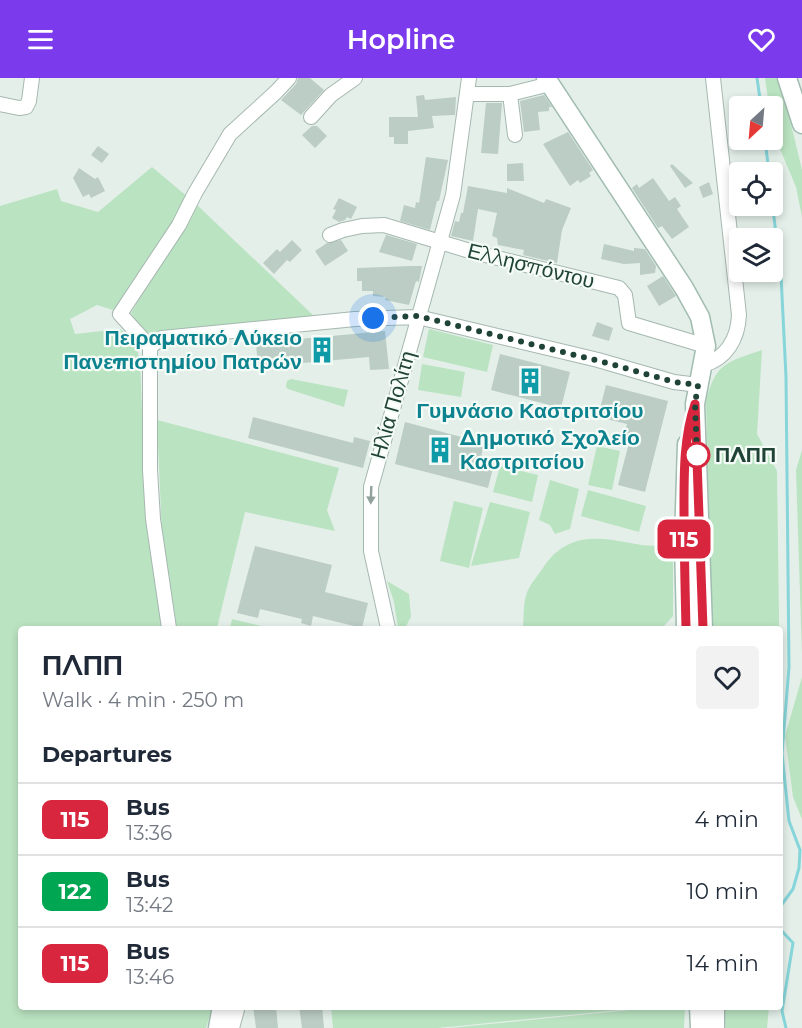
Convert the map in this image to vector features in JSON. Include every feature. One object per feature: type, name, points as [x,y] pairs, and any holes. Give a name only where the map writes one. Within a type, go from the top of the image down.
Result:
[{"type":"main road","points":[[787,78],[802,124]]},
{"type":"main road","points":[[548,81],[693,302],[700,317],[706,346],[689,424],[684,481],[686,626]]},
{"type":"main road","points":[[695,404],[703,626]]},
{"type":"main road","points":[[218,1028],[221,1010]]},
{"type":"street","points":[[0,104],[26,107],[32,78]]},
{"type":"street","points":[[169,626],[154,534],[150,470],[150,347],[120,314],[179,225],[230,134],[289,78]]},
{"type":"street","points":[[311,117],[331,95],[355,78]]},
{"type":"street","name":"Ηλία Πολίτη","points":[[388,626],[371,551],[371,487],[454,186],[469,78]]},
{"type":"street","points":[[703,365],[720,359],[727,351],[738,325],[739,315],[713,78]]},
{"type":"street","points":[[467,94],[510,94],[548,81]]},
{"type":"street","points":[[510,94],[515,135]]},
{"type":"street","name":"Ελλησπόντου","points":[[330,235],[343,230],[380,224],[402,229],[439,243],[619,288],[625,295],[629,323],[706,346]]},
{"type":"street","points":[[150,347],[162,338],[418,316],[674,382],[698,385]]},
{"type":"street","points":[[232,1028],[237,1010]]},
{"type":"green space","points":[[765,78],[780,78],[802,170],[802,217],[796,187],[780,150],[783,150],[783,96],[768,96]]},
{"type":"green space","points":[[152,167],[189,198],[154,254],[113,310],[97,305],[70,319],[75,334],[120,329],[135,341],[140,361],[147,532],[162,626],[18,626],[18,1010],[211,1010],[206,1028],[0,1028],[0,206],[57,189],[61,201],[98,212]]},
{"type":"green space","points":[[197,205],[315,317],[144,333],[131,313]]},
{"type":"green space","points":[[429,329],[493,345],[487,372],[423,357]]},
{"type":"green space","points":[[762,350],[757,434],[777,471],[779,626],[712,626],[706,402],[718,372],[731,361]]},
{"type":"green space","points":[[422,364],[465,372],[461,397],[418,390]]},
{"type":"green space","points":[[291,379],[348,390],[344,407],[288,389],[287,381]]},
{"type":"green space","points":[[157,420],[339,468],[327,510],[335,531],[245,512],[217,626],[177,626],[162,535]]},
{"type":"green space","points":[[597,446],[620,451],[612,490],[588,485]]},
{"type":"green space","points":[[802,450],[802,655],[796,470]]},
{"type":"green space","points":[[500,466],[538,475],[532,502],[493,492]]},
{"type":"green space","points":[[550,480],[579,489],[570,529],[555,534],[550,525],[539,520]]},
{"type":"green space","points":[[588,490],[646,506],[639,532],[581,516]]},
{"type":"green space","points":[[454,501],[483,508],[469,568],[440,561]]},
{"type":"green space","points":[[490,502],[530,512],[519,558],[471,566]]},
{"type":"green space","points":[[673,537],[673,616],[664,626],[523,626],[524,604],[529,589],[559,550],[577,541],[596,539],[649,546],[663,544]]},
{"type":"green space","points":[[387,581],[409,594],[411,617],[406,626],[398,626],[394,602]]},
{"type":"green space","points":[[232,619],[262,626],[230,626]]},
{"type":"green space","points":[[802,677],[802,819],[793,797],[785,736]]},
{"type":"green space","points":[[331,1010],[620,1010],[438,1028],[333,1028]]},
{"type":"green space","points":[[630,1010],[685,1010],[684,1028],[449,1028]]},
{"type":"green space","points":[[725,1010],[769,1010],[767,1028],[726,1028]]},
{"type":"building","points":[[298,78],[310,78],[324,90],[301,115],[281,100],[296,84]]},
{"type":"building","points":[[424,95],[425,100],[456,97],[455,115],[432,116],[434,128],[408,131],[408,144],[394,144],[394,137],[389,137],[389,117],[418,117],[416,96]]},
{"type":"building","points":[[544,95],[552,107],[549,107],[549,111],[538,112],[540,130],[524,132],[520,101]]},
{"type":"building","points":[[486,103],[502,103],[498,154],[481,153]]},
{"type":"building","points":[[312,126],[317,126],[327,136],[315,148],[302,135]]},
{"type":"building","points":[[568,132],[593,170],[589,173],[591,176],[580,183],[578,180],[570,186],[543,144]]},
{"type":"building","points":[[98,146],[109,154],[102,163],[91,155]]},
{"type":"building","points":[[426,157],[448,160],[430,230],[400,221],[404,205],[415,208],[416,202],[419,203]]},
{"type":"building","points":[[523,163],[524,181],[507,181],[507,164]]},
{"type":"building","points":[[672,164],[693,183],[685,188],[670,166]]},
{"type":"building","points":[[79,168],[95,179],[98,177],[105,191],[91,198],[89,194],[83,197],[73,178]]},
{"type":"building","points":[[653,178],[669,201],[675,197],[681,206],[677,209],[689,227],[672,239],[662,226],[658,228],[632,188],[637,184],[639,188]]},
{"type":"building","points":[[709,182],[713,194],[703,198],[699,187]]},
{"type":"building","points":[[468,186],[507,193],[507,188],[544,203],[546,199],[571,208],[562,230],[557,263],[523,255],[524,250],[498,245],[497,238],[492,236],[497,213],[478,209],[473,241],[451,236],[455,221],[459,222],[461,213],[463,213]]},
{"type":"building","points":[[339,198],[357,207],[351,219],[347,217],[339,222],[332,218],[336,210],[333,209]]},
{"type":"building","points":[[386,235],[417,244],[412,261],[379,252]]},
{"type":"building","points":[[292,240],[302,250],[290,262],[287,260],[274,274],[263,263],[277,249],[280,252]]},
{"type":"building","points":[[341,240],[348,251],[325,266],[315,251],[327,243]]},
{"type":"building","points":[[604,244],[634,251],[634,248],[645,249],[656,266],[655,273],[640,275],[640,263],[624,264],[601,259]]},
{"type":"building","points":[[422,266],[419,282],[416,281],[409,305],[385,300],[386,297],[373,296],[373,291],[362,291],[362,281],[357,281],[357,268]]},
{"type":"building","points":[[663,276],[676,296],[659,306],[647,286]]},
{"type":"building","points":[[597,322],[613,328],[609,341],[592,336]]},
{"type":"building","name":"Πειραματικό Λύκειο Πανεπιστημίου Πατρών","points":[[385,331],[389,369],[370,370],[369,357],[258,367],[256,343]]},
{"type":"building","name":"Γυμνάσιο Καστριτσίου","points":[[500,354],[570,372],[561,408],[491,390]]},
{"type":"building","points":[[606,385],[668,401],[645,492],[618,485],[630,439],[625,432],[627,424],[598,417]]},
{"type":"building","points":[[253,417],[353,443],[354,437],[370,441],[363,468],[248,438]]},
{"type":"building","name":"Δημοτικό Σχολείο Καστριτσίου","points":[[405,422],[484,443],[481,457],[495,460],[488,488],[395,464]]},
{"type":"building","points":[[255,546],[332,565],[325,592],[368,603],[362,626],[313,616],[311,626],[301,623],[302,619],[260,609],[258,618],[237,613]]},
{"type":"building","points":[[254,1010],[276,1010],[278,1028],[256,1028]]},
{"type":"building","points":[[300,1010],[322,1010],[324,1028],[302,1028]]},
{"type":"waterway","points":[[757,78],[760,96]]},
{"type":"waterway","points":[[766,150],[768,162]]},
{"type":"waterway","points":[[774,216],[781,275],[786,377],[789,667],[783,742]]},
{"type":"waterway","points":[[783,764],[789,821],[800,850],[799,868],[793,889],[783,903]]},
{"type":"waterway","points":[[783,932],[793,943],[783,1005]]},
{"type":"waterway","points":[[782,1010],[786,1028]]},
{"type":"bus line","name":"115","points":[[686,626],[684,481],[689,424],[695,404],[703,626]]},
{"type":"place","name":"Πειραματικό Λύκειο Πανεπιστημίου Πατρών","points":[[322,350]]},
{"type":"place","name":"Γυμνάσιο Καστριτσίου","points":[[530,381]]},
{"type":"place","name":"Δημοτικό Σχολείο Καστριτσίου","points":[[440,450]]},
{"type":"place","name":"ΠΛΠΠ","points":[[697,455]]},
{"type":"route","points":[[373,318],[418,316],[674,382],[698,385],[695,404],[697,455]]}]
